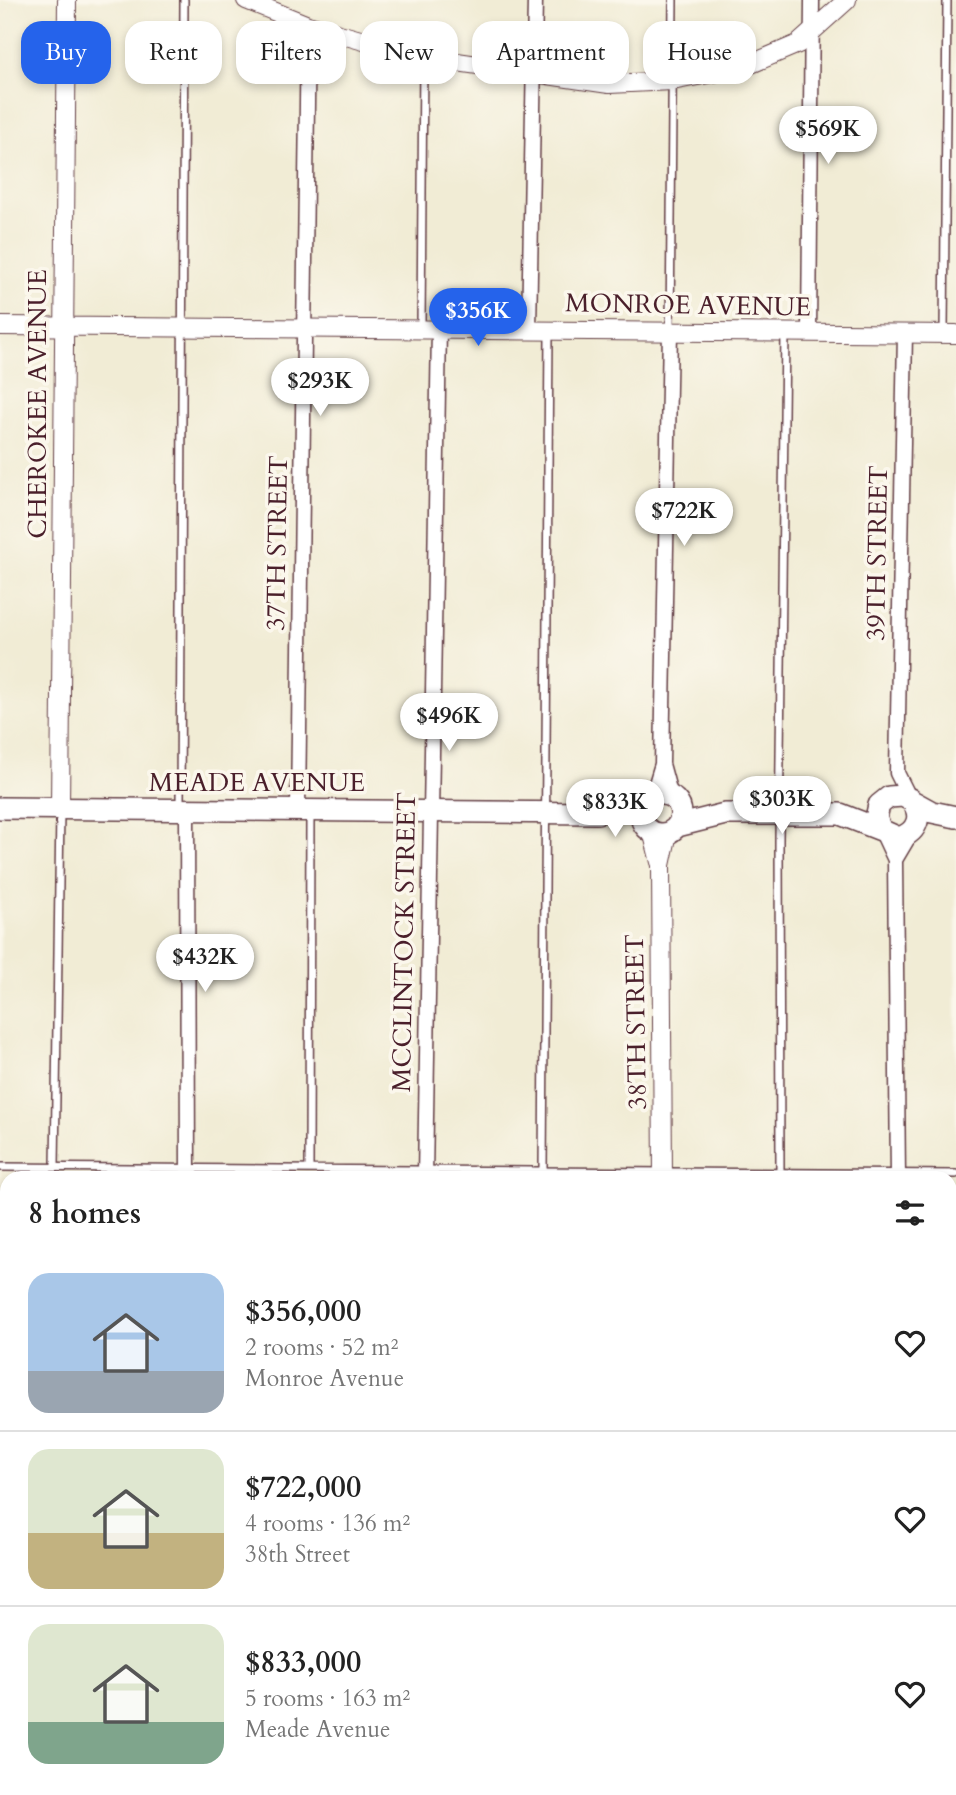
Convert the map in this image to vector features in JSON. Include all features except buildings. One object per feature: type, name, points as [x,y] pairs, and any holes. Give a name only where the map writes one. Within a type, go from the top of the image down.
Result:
[{"type":"main road","name":"MEADE AVENUE","points":[[0,808],[597,813],[661,799],[725,814],[780,815],[840,814],[896,795],[950,817]]},
{"type":"main road","points":[[661,799],[681,813],[660,828],[641,812],[661,799]]},
{"type":"main road","points":[[910,799],[915,805],[918,819],[912,832]]},
{"type":"main road","points":[[881,830],[876,818],[883,800]]},
{"type":"main road","name":"MEADE AVENUE","points":[[597,813],[660,828],[725,814]]},
{"type":"main road","name":"MEADE AVENUE","points":[[840,814],[899,838],[950,817]]},
{"type":"street","name":"CHEROKEE AVENUE","points":[[60,809],[67,0]]},
{"type":"street","points":[[246,0],[298,21]]},
{"type":"street","points":[[535,0],[535,21]]},
{"type":"street","points":[[809,332],[812,0]]},
{"type":"street","points":[[756,63],[798,44],[847,0]]},
{"type":"street","name":"37TH STREET","points":[[304,810],[303,327],[307,84]]},
{"type":"street","points":[[529,329],[534,84]]},
{"type":"street","name":"MONROE AVENUE","points":[[0,326],[950,334]]},
{"type":"street","name":"MCCLINTOCK STREET","points":[[425,1171],[439,328]]},
{"type":"street","points":[[661,799],[670,331]]},
{"type":"street","name":"39TH STREET","points":[[883,800],[897,773],[905,333]]},
{"type":"street","name":"39TH STREET","points":[[897,773],[910,799]]},
{"type":"street","points":[[184,809],[188,1171]]},
{"type":"street","name":"38TH STREET","points":[[660,828],[663,1171]]},
{"type":"street","points":[[881,830],[895,860],[898,1171]]},
{"type":"street","points":[[895,860],[912,832]]},
{"type":"lane","points":[[184,0],[180,327],[184,809]]},
{"type":"lane","points":[[672,21],[673,0]]},
{"type":"lane","points":[[947,0],[950,334]]},
{"type":"lane","points":[[421,328],[423,84]]},
{"type":"lane","points":[[670,331],[671,84]]},
{"type":"lane","points":[[543,1171],[549,329]]},
{"type":"lane","points":[[780,1171],[778,1075],[786,332]]},
{"type":"lane","points":[[55,1167],[60,809]]},
{"type":"lane","points":[[304,810],[309,1169]]},
{"type":"lane","points":[[0,1167],[144,1171]]},
{"type":"lane","points":[[248,1171],[355,1171]]}]
